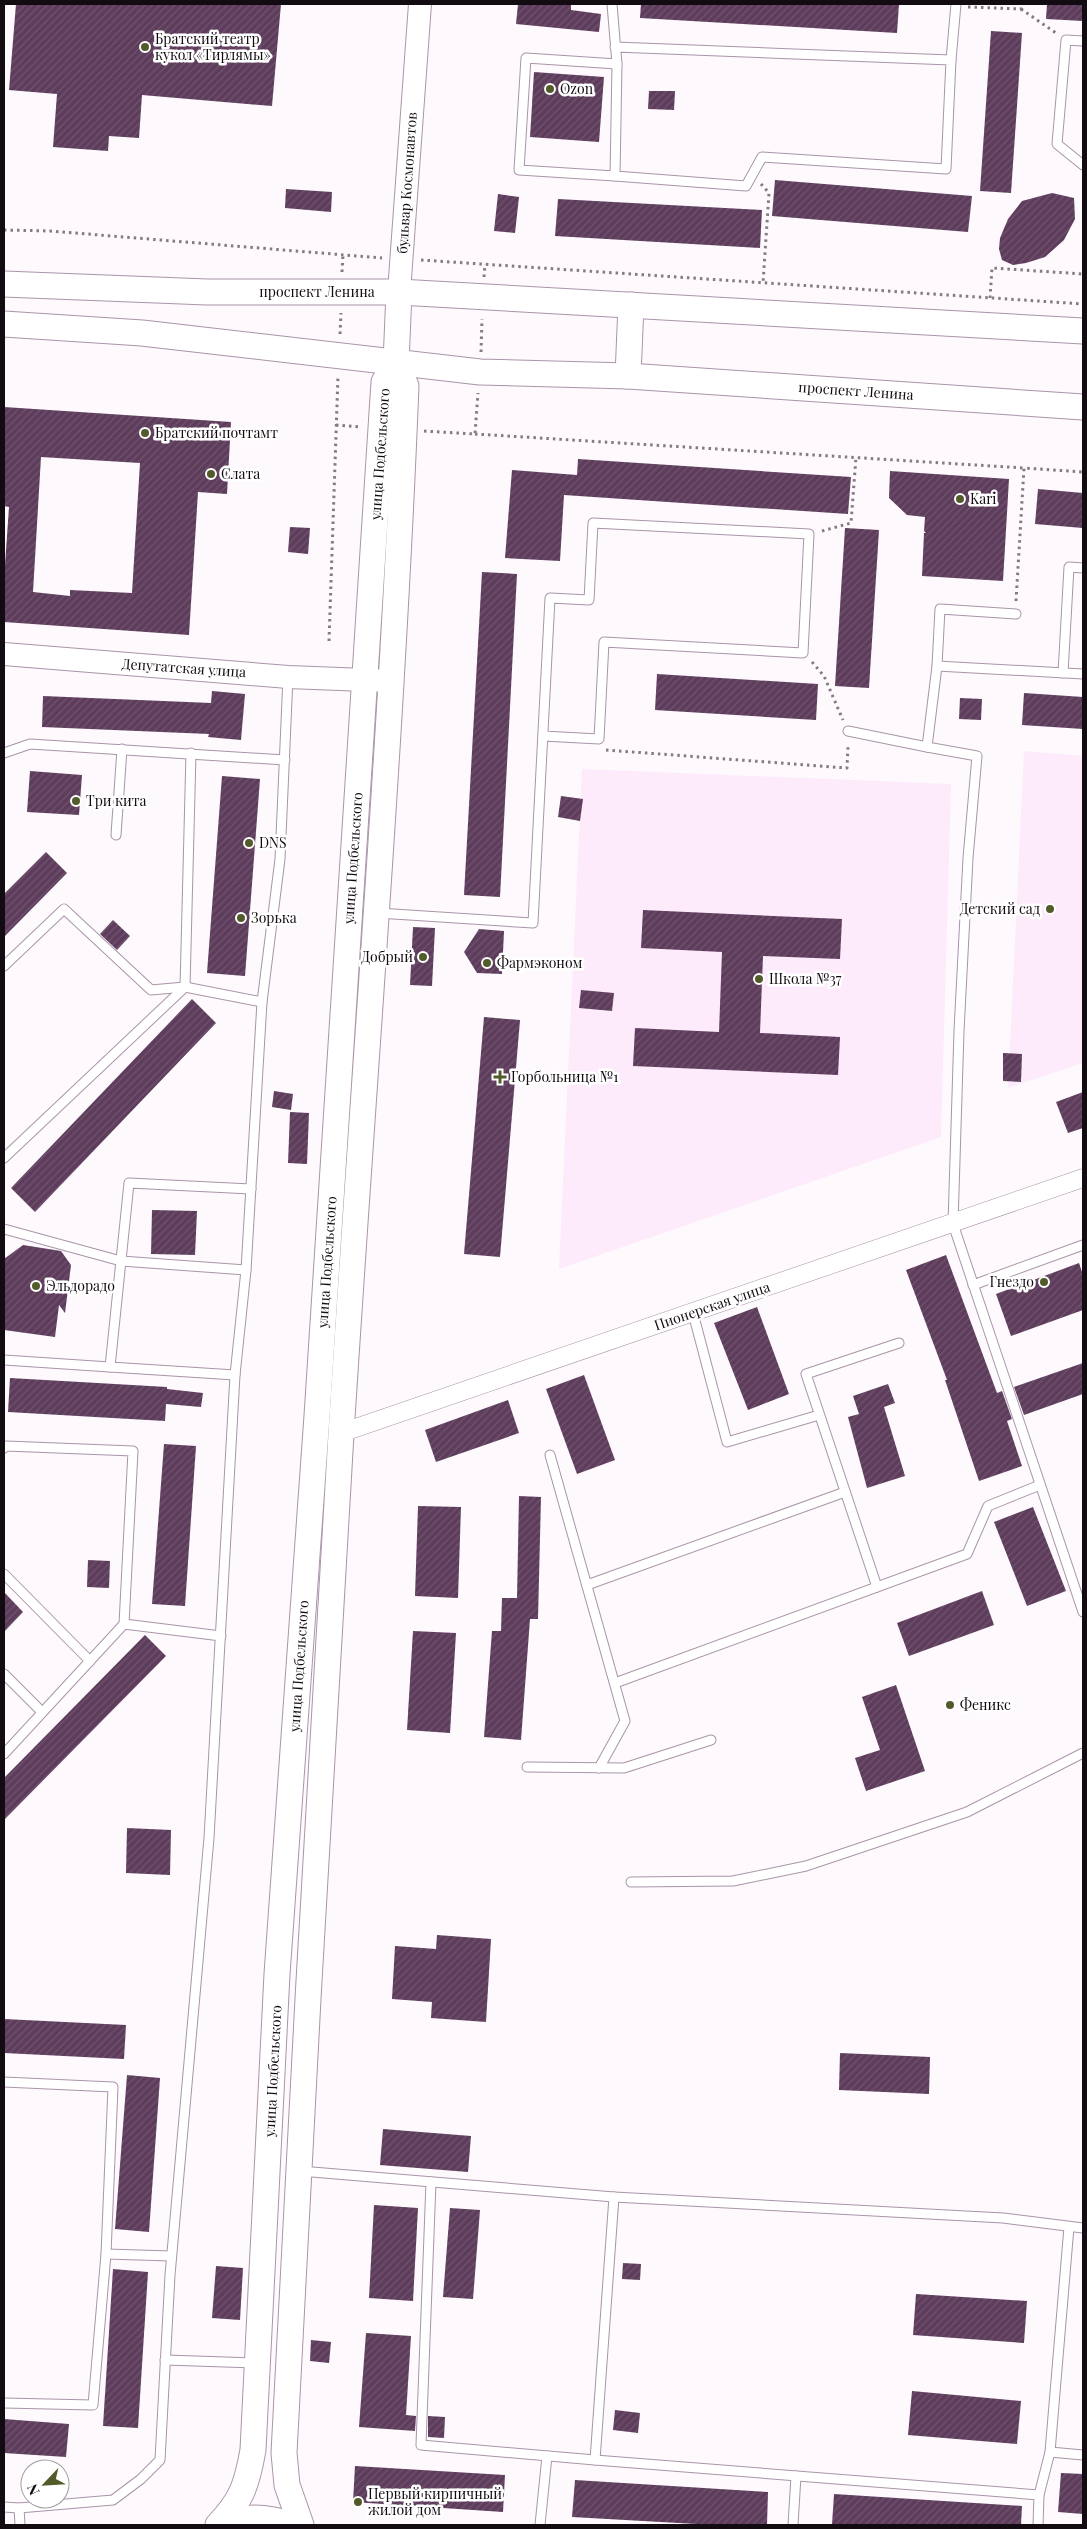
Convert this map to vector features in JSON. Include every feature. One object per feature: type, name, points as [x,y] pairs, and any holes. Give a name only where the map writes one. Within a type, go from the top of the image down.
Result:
[{"type":"main road","name":"проспект Ленина","points":[[4,284],[207,292],[399,292],[1083,331]]},
{"type":"main road","name":"бульвар Космонавтов","points":[[396,363],[399,292]]},
{"type":"main road","points":[[628,376],[631,304]]},
{"type":"main road","name":"проспект Ленина","points":[[4,324],[142,333],[480,372],[628,376],[1083,407]]},
{"type":"main road","name":"улица Подбельского","points":[[218,2525],[239,2501],[248,2482],[254,2450],[278,1974],[384,382],[396,363]]},
{"type":"main road","name":"улица Подбельского","points":[[301,2525],[287,2484],[284,2453],[308,1976],[330,1612],[392,682],[406,386],[396,363]]},
{"type":"main road","points":[[303,1610],[330,1612]]},
{"type":"main road","points":[[223,2525],[244,2518],[260,2517],[292,2525]]},
{"type":"street","name":"бульвар Космонавтов","points":[[399,292],[420,4]]},
{"type":"street","name":"Депутатская улица","points":[[4,654],[288,677],[392,682]]},
{"type":"street","name":"Пионерская улица","points":[[341,1433],[1083,1179]]},
{"type":"lane","points":[[612,4],[617,64],[615,176]]},
{"type":"lane","points":[[617,64],[526,58],[519,170],[746,186],[762,157],[946,169],[956,5]]},
{"type":"lane","points":[[1083,41],[1066,40],[1057,144],[1083,165]]},
{"type":"lane","points":[[615,47],[952,60]]},
{"type":"lane","points":[[376,913],[533,923],[550,598],[589,600],[593,523],[809,534],[803,653],[604,642],[598,739],[543,736]]},
{"type":"lane","points":[[1063,673],[1069,567],[1083,568]]},
{"type":"lane","points":[[927,747],[940,609],[1016,614]]},
{"type":"lane","points":[[936,666],[1083,674]]},
{"type":"lane","points":[[4,2507],[19,2508],[113,2500],[141,2479],[160,2460],[171,2256],[201,1945],[221,1636],[235,1375],[246,1270],[262,1002],[280,859],[288,677]]},
{"type":"lane","points":[[848,731],[977,756],[964,935],[953,1224],[1083,1612]]},
{"type":"lane","points":[[4,753],[30,744],[285,760]]},
{"type":"lane","points":[[116,835],[122,749]]},
{"type":"lane","points":[[4,1158],[185,987],[191,754]]},
{"type":"lane","points":[[4,966],[64,909],[151,990],[185,987],[262,1002]]},
{"type":"lane","points":[[110,1367],[129,1183],[251,1189]]},
{"type":"lane","points":[[4,1229],[121,1262],[246,1270]]},
{"type":"lane","points":[[973,1285],[1083,1245]]},
{"type":"lane","points":[[693,1313],[727,1442],[819,1415]]},
{"type":"lane","points":[[877,1587],[806,1374],[899,1344]]},
{"type":"lane","points":[[4,1360],[235,1375]]},
{"type":"lane","points":[[4,1448],[6,1446],[133,1451],[124,1624],[4,1754]]},
{"type":"lane","points":[[550,1455],[625,1721],[599,1768]]},
{"type":"lane","points":[[615,1683],[967,1554],[988,1506],[1040,1485]]},
{"type":"lane","points":[[587,1585],[845,1492]]},
{"type":"lane","points":[[4,1574],[90,1661]]},
{"type":"lane","points":[[124,1624],[221,1636]]},
{"type":"lane","points":[[4,1674],[42,1712]]},
{"type":"lane","points":[[527,1767],[624,1768],[712,1740]]},
{"type":"lane","points":[[631,1882],[733,1881],[806,1866],[967,1812],[1083,1753]]},
{"type":"lane","points":[[4,2082],[113,2087],[106,2254],[93,2405],[4,2403]]},
{"type":"lane","points":[[299,2171],[614,2197],[1003,2218],[1083,2228]]},
{"type":"lane","points":[[431,2182],[421,2445],[1039,2495]]},
{"type":"lane","points":[[594,2460],[614,2197]]},
{"type":"lane","points":[[1038,2525],[1039,2495],[1050,2452],[1069,2227]]},
{"type":"lane","points":[[106,2254],[171,2256]]},
{"type":"lane","points":[[166,2360],[259,2363]]},
{"type":"lane","points":[[1050,2452],[1083,2455]]},
{"type":"lane","points":[[540,2525],[548,2456]]},
{"type":"lane","points":[[793,2525],[796,2476]]},
{"type":"lane","points":[[19,2508],[20,2525]]},
{"type":"path","points":[[1022,4],[1022,10]]},
{"type":"path","points":[[956,5],[1022,10],[1066,40]]},
{"type":"path","points":[[752,174],[768,193],[763,283]]},
{"type":"path","points":[[4,230],[50,231],[343,255],[1083,304]]},
{"type":"path","points":[[329,641],[343,255]]},
{"type":"path","points":[[990,298],[992,268],[1083,274]]},
{"type":"path","points":[[475,434],[1083,472]]},
{"type":"path","points":[[809,534],[852,523],[856,458]]},
{"type":"path","points":[[1016,614],[1024,468]]},
{"type":"path","points":[[598,739],[603,750],[847,768],[848,731],[824,676],[803,653]]},
{"type":"shaded area","name":"Детский сад","points":[[1024,751],[1083,756],[1083,1063],[1008,1088]]},
{"type":"shaded area","name":"Школа №37","points":[[582,769],[951,784],[941,1137],[559,1269]]},
{"type":"building","name":"Братский театр кукол «Тирлямы»","points":[[16,4],[281,4],[272,106],[142,95],[139,138],[109,136],[108,151],[53,147],[57,94],[9,90]]},
{"type":"building","points":[[518,4],[571,4],[571,10],[601,14],[599,32],[516,24]]},
{"type":"building","points":[[641,4],[899,4],[897,33],[640,18]]},
{"type":"building","points":[[1047,4],[1083,4],[1083,21],[1046,19]]},
{"type":"building","points":[[991,31],[1022,33],[1011,193],[980,191]]},
{"type":"building","points":[[534,72],[604,77],[599,142],[530,137]]},
{"type":"building","points":[[649,91],[675,91],[674,110],[648,109]]},
{"type":"building","points":[[775,180],[972,196],[968,232],[772,216]]},
{"type":"building","points":[[286,189],[332,192],[331,212],[285,208]]},
{"type":"building","points":[[1052,193],[1074,198],[1075,219],[1064,240],[1045,257],[1013,265],[1002,260],[999,249],[1000,238],[1008,219],[1022,201]]},
{"type":"building","points":[[498,194],[519,197],[515,233],[494,231]]},
{"type":"building","points":[[558,199],[762,210],[760,248],[555,236]]},
{"type":"building","points":[[4,407],[231,422],[227,494],[198,492],[189,635],[4,622],[4,579],[9,507],[4,506]],"holes":[[[41,457],[140,463],[132,593],[70,590],[70,596],[33,592]]]},
{"type":"building","points":[[578,459],[851,477],[848,514],[564,495],[560,561],[505,558],[512,470],[577,475]]},
{"type":"building","points":[[890,471],[1009,479],[1003,581],[922,576],[924,533],[926,533],[924,531],[925,517],[907,515],[889,498]]},
{"type":"building","points":[[1038,489],[1083,493],[1083,528],[1035,524]]},
{"type":"building","points":[[290,527],[310,528],[308,554],[288,552]]},
{"type":"building","points":[[845,528],[879,530],[869,688],[835,686]]},
{"type":"building","points":[[482,572],[517,574],[500,897],[464,895]]},
{"type":"building","points":[[657,674],[818,684],[816,720],[655,710]]},
{"type":"building","points":[[212,691],[245,694],[241,740],[208,737],[209,734],[42,727],[43,696],[211,703]]},
{"type":"building","points":[[1024,693],[1083,697],[1083,729],[1022,725]]},
{"type":"building","points":[[960,698],[982,699],[981,720],[959,719]]},
{"type":"building","points":[[30,771],[82,775],[79,815],[27,812]]},
{"type":"building","points":[[222,776],[260,779],[245,976],[207,973]]},
{"type":"building","points":[[561,796],[583,799],[580,821],[558,817]]},
{"type":"building","points":[[46,852],[67,873],[4,937],[4,894]]},
{"type":"building","points":[[643,910],[842,919],[840,959],[763,956],[760,1033],[840,1037],[838,1075],[633,1066],[635,1028],[719,1032],[722,952],[641,948]]},
{"type":"building","points":[[113,920],[130,936],[117,950],[100,934]]},
{"type":"building","name":"Добрый","points":[[413,927],[435,928],[432,986],[410,985]]},
{"type":"building","name":"Фармэконом","points":[[479,929],[504,931],[502,974],[477,973],[464,952]]},
{"type":"building","points":[[581,990],[614,993],[612,1011],[579,1008]]},
{"type":"building","points":[[192,999],[216,1023],[35,1212],[11,1188]]},
{"type":"building","points":[[484,1017],[520,1020],[500,1257],[464,1254]]},
{"type":"building","points":[[1003,1053],[1022,1054],[1021,1082],[1003,1081]]},
{"type":"building","points":[[274,1091],[293,1094],[291,1110],[272,1107]]},
{"type":"building","points":[[1083,1092],[1083,1128],[1068,1133],[1056,1102]]},
{"type":"building","points":[[290,1112],[309,1113],[307,1164],[288,1163]]},
{"type":"building","points":[[152,1210],[197,1211],[195,1255],[151,1254]]},
{"type":"building","name":"Эльдорадо","points":[[23,1245],[61,1251],[71,1265],[65,1313],[59,1305],[55,1337],[4,1330],[4,1259]]},
{"type":"building","points":[[946,1255],[997,1393],[1002,1391],[1012,1419],[1007,1421],[1022,1466],[979,1481],[945,1380],[947,1380],[906,1270]]},
{"type":"building","points":[[1079,1263],[1083,1275],[1083,1310],[1011,1336],[996,1294]]},
{"type":"building","points":[[757,1307],[789,1394],[748,1410],[714,1323]]},
{"type":"building","points":[[1083,1363],[1083,1394],[1024,1415],[1014,1387]]},
{"type":"building","points":[[584,1375],[615,1460],[577,1474],[546,1389]]},
{"type":"building","points":[[10,1378],[167,1387],[167,1389],[203,1393],[201,1407],[166,1404],[165,1421],[8,1412]]},
{"type":"building","points":[[888,1384],[895,1403],[884,1407],[905,1476],[867,1488],[848,1417],[859,1414],[853,1396]]},
{"type":"building","points":[[508,1400],[519,1433],[436,1462],[425,1430]]},
{"type":"building","points":[[164,1444],[196,1446],[185,1606],[152,1604]]},
{"type":"building","points":[[519,1496],[541,1497],[538,1619],[530,1619],[521,1740],[484,1737],[492,1631],[501,1631],[502,1598],[517,1598]]},
{"type":"building","points":[[418,1506],[461,1507],[458,1598],[415,1596]]},
{"type":"building","points":[[1033,1507],[1066,1591],[1027,1606],[994,1522]]},
{"type":"building","points":[[88,1560],[110,1561],[109,1588],[87,1587]]},
{"type":"building","points":[[982,1591],[994,1625],[909,1656],[897,1623]]},
{"type":"building","points":[[4,1592],[23,1612],[4,1632]]},
{"type":"building","points":[[413,1631],[456,1633],[450,1733],[407,1730]]},
{"type":"building","points":[[145,1635],[166,1656],[4,1820],[4,1778]]},
{"type":"building","points":[[896,1685],[925,1771],[866,1791],[855,1758],[880,1750],[862,1697]]},
{"type":"building","points":[[127,1828],[171,1830],[170,1875],[126,1873]]},
{"type":"building","points":[[437,1935],[491,1939],[486,2022],[431,2018],[432,2002],[392,1999],[395,1946],[436,1949]]},
{"type":"building","points":[[4,2019],[126,2025],[124,2059],[4,2053]]},
{"type":"building","points":[[840,2053],[930,2057],[929,2094],[839,2090]]},
{"type":"building","points":[[127,2075],[160,2078],[149,2232],[115,2229]]},
{"type":"building","points":[[383,2129],[471,2136],[468,2172],[380,2165]]},
{"type":"building","points":[[374,2205],[418,2208],[413,2301],[369,2298]]},
{"type":"building","points":[[450,2208],[480,2210],[473,2299],[443,2297]]},
{"type":"building","points":[[623,2263],[641,2264],[640,2280],[622,2279]]},
{"type":"building","points":[[216,2266],[243,2268],[240,2320],[212,2318]]},
{"type":"building","points":[[113,2269],[148,2272],[138,2428],[103,2426]]},
{"type":"building","points":[[916,2294],[1027,2301],[1024,2343],[913,2335]]},
{"type":"building","points":[[366,2333],[411,2336],[406,2415],[416,2416],[415,2431],[359,2427]]},
{"type":"building","points":[[311,2340],[331,2342],[329,2363],[310,2361]]},
{"type":"building","points":[[912,2391],[1021,2401],[1017,2444],[908,2435]]},
{"type":"building","points":[[615,2410],[640,2413],[638,2433],[613,2430]]},
{"type":"building","points":[[428,2416],[445,2417],[444,2438],[428,2437]]},
{"type":"building","points":[[4,2419],[69,2424],[66,2457],[4,2453]]},
{"type":"building","points":[[355,2466],[505,2475],[503,2512],[353,2502]]},
{"type":"building","points":[[1061,2473],[1083,2474],[1083,2514],[1058,2512]]},
{"type":"building","points":[[575,2480],[768,2492],[767,2525],[714,2525],[572,2517]]},
{"type":"building","points":[[834,2494],[1022,2506],[1021,2525],[832,2525]]},
{"type":"place","name":"Братский театр кукол «Тирлямы»","points":[[145,47]]},
{"type":"place","name":"Ozon","points":[[550,89]]},
{"type":"place","name":"Братский почтамт","points":[[145,433]]},
{"type":"place","name":"Слата","points":[[211,474]]},
{"type":"place","name":"Kari","points":[[960,499]]},
{"type":"place","name":"Три кита","points":[[76,801]]},
{"type":"place","name":"DNS","points":[[249,843]]},
{"type":"place","name":"Детский сад","points":[[1050,909]]},
{"type":"place","name":"Зорька","points":[[241,918]]},
{"type":"place","name":"Добрый","points":[[423,957]]},
{"type":"place","name":"Фармэконом","points":[[487,963]]},
{"type":"place","name":"Школа №37","points":[[759,979]]},
{"type":"place","name":"Горбольница №1","points":[[500,1077]]},
{"type":"place","name":"Гнездо","points":[[1044,1282]]},
{"type":"place","name":"Эльдорадо","points":[[36,1286]]},
{"type":"place","name":"Феникс","points":[[950,1705]]},
{"type":"place","name":"Первый кирпичный жилой дом","points":[[358,2502]]}]
